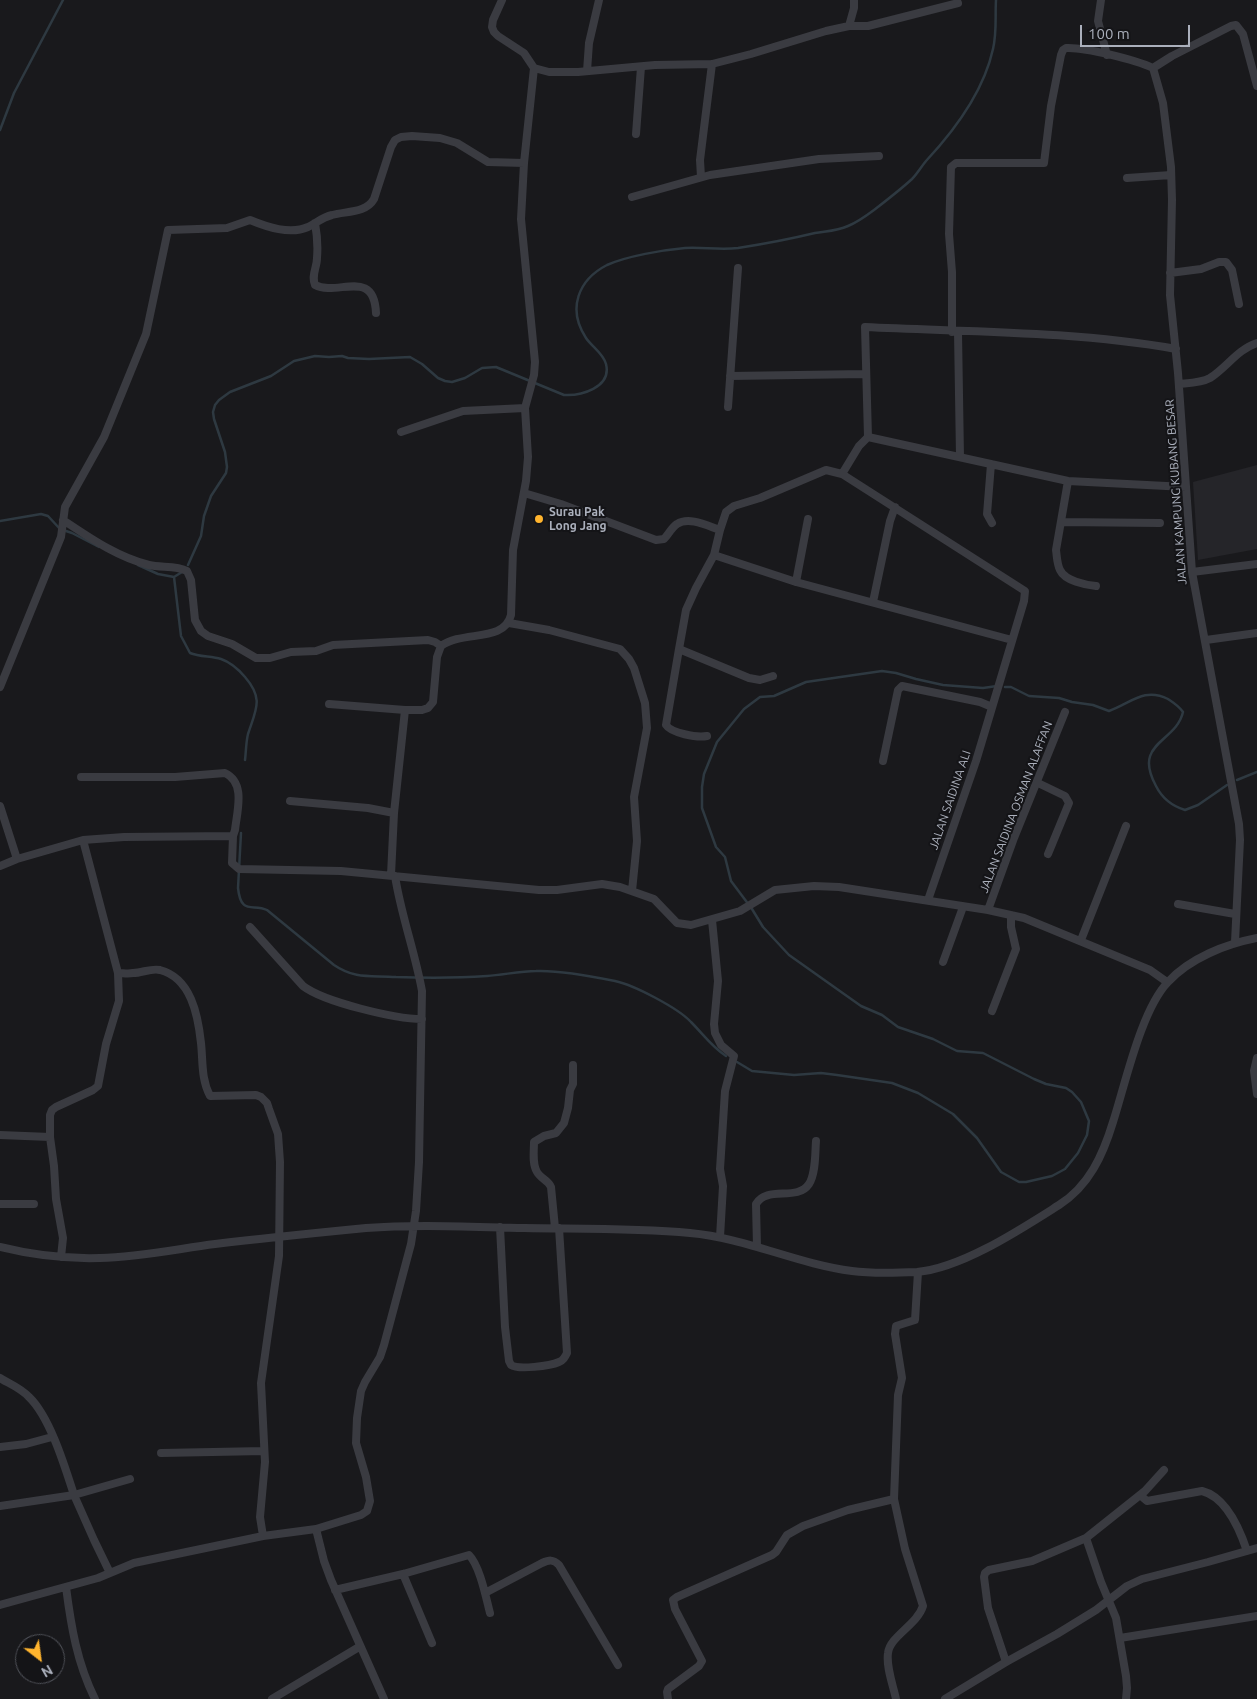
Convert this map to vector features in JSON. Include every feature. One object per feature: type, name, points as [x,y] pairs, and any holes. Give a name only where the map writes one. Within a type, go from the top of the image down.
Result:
[{"type":"street","points":[[502,0],[493,20],[492,27],[494,32],[524,53],[534,68],[549,72],[712,64],[849,26],[868,26],[958,3]]},
{"type":"street","points":[[587,71],[590,37],[599,0]]},
{"type":"street","points":[[849,26],[854,8],[854,0]]},
{"type":"street","points":[[1101,0],[1098,21],[1107,54]]},
{"type":"street","points":[[960,457],[949,234],[951,167],[956,163],[1044,163],[1051,106],[1063,50],[1072,47],[1136,61],[1153,68],[1179,52],[1231,26],[1236,26],[1243,34],[1257,86]]},
{"type":"street","points":[[702,177],[700,160],[712,64]]},
{"type":"street","points":[[636,134],[640,67]]},
{"type":"street","points":[[329,704],[406,710],[428,708],[433,702],[437,657],[441,646],[457,638],[493,633],[501,630],[509,623],[512,607],[513,550],[524,493],[528,457],[525,408],[534,375],[535,362],[522,231],[524,163],[534,68]]},
{"type":"street","name":"JALAN KAMPUNG KUBANG BESAR","points":[[1153,68],[1163,102],[1171,175],[1170,295],[1179,384],[1192,572],[1240,824],[1235,942]]},
{"type":"street","points":[[531,86],[536,79],[549,72]]},
{"type":"street","points":[[0,687],[61,537],[65,507],[104,437],[146,334],[168,230],[227,228],[250,220],[268,227],[281,229],[303,228],[330,215],[362,209],[369,206],[374,199],[394,140],[401,137],[440,138],[457,143],[488,162],[524,163]]},
{"type":"street","points":[[632,197],[702,177],[819,159],[879,156]]},
{"type":"street","points":[[1127,178],[1171,175]]},
{"type":"street","points":[[315,223],[318,261],[313,274],[315,285],[322,288],[360,286],[372,294],[376,303],[376,313]]},
{"type":"street","points":[[1170,273],[1226,262],[1233,272],[1238,304]]},
{"type":"street","points":[[728,407],[738,268]]},
{"type":"street","points":[[842,474],[859,446],[868,437],[865,327],[1136,342],[1176,349]]},
{"type":"street","points":[[1179,384],[1197,382],[1211,377],[1240,352],[1257,343]]},
{"type":"street","points":[[730,376],[865,374]]},
{"type":"street","points":[[401,432],[463,411],[525,408]]},
{"type":"street","points":[[868,437],[1068,481],[1186,487]]},
{"type":"street","points":[[991,464],[987,508],[988,518],[992,523]]},
{"type":"street","points":[[707,736],[700,737],[671,731],[666,725],[686,610],[714,555],[726,512],[734,506],[760,498],[826,470],[842,474],[895,508],[890,520],[873,602]]},
{"type":"street","points":[[1068,481],[1056,550],[1060,570],[1065,576],[1096,586]]},
{"type":"street","points":[[524,493],[561,504],[656,540],[664,539],[676,524],[683,522],[690,521],[720,530]]},
{"type":"street","name":"JALAN SAIDINA ALI","points":[[895,508],[1025,591],[1024,601],[992,707],[928,900]]},
{"type":"street","points":[[796,582],[808,519]]},
{"type":"street","points":[[1061,522],[1160,523]]},
{"type":"street","points":[[63,523],[103,546],[149,565],[177,568],[187,572],[191,580],[195,620],[201,631],[208,636],[232,644],[256,658],[270,658],[291,652],[316,651],[334,645],[428,640],[441,646]]},
{"type":"street","points":[[714,555],[796,582],[1012,640]]},
{"type":"street","points":[[1192,572],[1257,564]]},
{"type":"street","points":[[509,623],[549,630],[620,649],[634,668],[645,703],[647,728],[634,797],[637,841],[632,891]]},
{"type":"street","points":[[1206,640],[1257,633]]},
{"type":"street","points":[[679,649],[749,678],[760,680],[773,676]]},
{"type":"street","points":[[883,760],[900,687],[980,702],[992,707]]},
{"type":"street","points":[[0,1605],[66,1587],[134,1563],[263,1536],[316,1529],[361,1515],[367,1511],[370,1500],[356,1435],[361,1390],[382,1351],[414,1226],[418,1180],[422,991],[419,970],[393,876],[394,813],[406,710]]},
{"type":"street","name":"JALAN SAIDINA OSMAN ALAFFAN","points":[[988,910],[1014,838],[1065,712]]},
{"type":"street","points":[[80,777],[175,777],[225,773],[233,778],[239,788],[233,836],[232,863],[239,868],[340,871],[539,890],[557,890],[602,884],[632,891],[654,899],[677,923],[691,926],[747,908],[775,890],[814,886],[856,889],[988,910],[1024,918],[1150,970],[1167,982]]},
{"type":"street","points":[[1038,782],[1065,796],[1069,803],[1048,854]]},
{"type":"street","points":[[290,801],[368,808],[394,813]]},
{"type":"street","points":[[0,806],[18,858]]},
{"type":"street","points":[[1081,940],[1126,826]]},
{"type":"street","points":[[0,866],[18,858],[83,840],[124,837],[233,836]]},
{"type":"street","points":[[61,1257],[63,1238],[56,1198],[50,1137],[50,1115],[52,1110],[98,1086],[106,1044],[119,1001],[118,973],[83,840]]},
{"type":"street","points":[[1178,904],[1235,914]]},
{"type":"street","points":[[943,962],[964,907]]},
{"type":"street","points":[[992,1011],[1016,949],[1011,926],[1011,915]]},
{"type":"street","points":[[712,920],[718,981],[714,1024],[715,1033],[721,1046],[734,1056],[725,1091],[720,1169],[723,1186],[720,1237]]},
{"type":"street","points":[[250,927],[310,992],[349,1005],[407,1019],[422,1019]]},
{"type":"street","points":[[0,1247],[61,1257],[111,1258],[279,1236],[414,1226],[557,1228],[638,1230],[720,1237],[850,1271],[889,1273],[938,1269],[965,1258],[1041,1216],[1068,1199],[1080,1187],[1096,1165],[1107,1143],[1144,1025],[1158,995],[1167,982],[1200,958],[1235,942],[1257,938]]},
{"type":"street","points":[[118,973],[133,973],[155,969],[180,980],[185,986],[196,1015],[204,1083],[210,1096],[256,1095],[267,1103],[275,1122],[279,1147],[279,1256],[261,1383],[264,1475],[260,1517],[263,1536]]},
{"type":"street","points":[[1257,1058],[1254,1071],[1257,1094]]},
{"type":"street","points":[[500,1227],[507,1344],[511,1365],[518,1368],[558,1362],[567,1353],[557,1228],[551,1187],[536,1172],[534,1142],[544,1136],[556,1133],[564,1124],[570,1090],[573,1084],[573,1065]]},
{"type":"street","points":[[0,1135],[50,1137]]},
{"type":"street","points":[[757,1246],[756,1204],[760,1198],[765,1196],[797,1192],[809,1184],[812,1176],[816,1141]]},
{"type":"street","points":[[0,1204],[34,1204]]},
{"type":"street","points":[[896,1699],[888,1650],[895,1640],[912,1624],[923,1606],[905,1549],[894,1499],[898,1395],[902,1378],[895,1334],[896,1326],[915,1320],[918,1272]]},
{"type":"street","points":[[0,1378],[28,1396],[40,1410],[74,1495],[110,1573]]},
{"type":"street","points":[[0,1447],[26,1444],[52,1437]]},
{"type":"street","points":[[161,1453],[264,1451]]},
{"type":"street","points":[[1006,1662],[988,1608],[985,1573],[989,1570],[1043,1557],[1086,1538],[1140,1495],[1164,1470]]},
{"type":"street","points":[[0,1506],[74,1495],[130,1479]]},
{"type":"street","points":[[945,1699],[1096,1610],[1127,1586],[1142,1579],[1254,1551],[1222,1504],[1210,1494],[1202,1491],[1147,1501],[1140,1495]]},
{"type":"street","points":[[668,1699],[666,1692],[668,1689],[702,1662],[675,1609],[673,1600],[676,1597],[772,1555],[787,1535],[803,1526],[848,1510],[894,1499]]},
{"type":"street","points":[[316,1529],[324,1561],[335,1590],[384,1699]]},
{"type":"street","points":[[1086,1538],[1116,1618],[1128,1688],[1126,1699]]},
{"type":"street","points":[[335,1590],[438,1565],[465,1555],[469,1556],[474,1563],[490,1613]]},
{"type":"street","points":[[484,1592],[542,1563],[550,1560],[556,1562],[559,1564],[618,1665]]},
{"type":"street","points":[[403,1574],[432,1644]]},
{"type":"street","points":[[66,1587],[76,1649],[83,1674],[95,1699]]},
{"type":"street","points":[[1120,1638],[1257,1616]]},
{"type":"street","points":[[272,1699],[360,1647]]},
{"type":"shaded area","points":[[1257,465],[1257,549],[1198,560],[1193,482]]},
{"type":"waterway","points":[[0,130],[14,93],[63,0]]},
{"type":"waterway","points":[[188,565],[201,536],[204,516],[211,496],[226,473],[225,452],[213,412],[219,400],[230,392],[271,376],[294,361],[315,356],[369,359],[410,357],[422,364],[438,378],[452,382],[465,378],[482,368],[496,367],[564,395],[578,394],[593,389],[600,385],[604,379],[607,372],[606,364],[580,327],[577,306],[578,296],[583,287],[597,271],[615,262],[656,252],[685,248],[731,249],[832,231],[865,217],[912,179],[947,137],[967,109],[983,80],[993,49],[996,0]]},
{"type":"waterway","points":[[0,521],[41,514],[48,516],[60,529],[99,547]]},
{"type":"waterway","points":[[138,565],[158,574],[174,577],[182,572]]},
{"type":"waterway","points":[[174,577],[181,636],[190,653],[228,662],[243,674],[255,692],[256,711],[247,737],[245,760]]},
{"type":"waterway","points":[[737,1062],[752,1071],[794,1075],[821,1073],[837,1075],[892,1083],[918,1093],[953,1114],[977,1138],[1001,1172],[1019,1182],[1052,1176],[1065,1169],[1078,1153],[1087,1135],[1089,1121],[1081,1102],[1072,1092],[1066,1088],[1046,1084],[1034,1079],[983,1053],[957,1051],[933,1039],[898,1027],[882,1015],[861,1006],[789,955],[763,927],[731,881],[725,857],[716,847],[702,808],[704,774],[717,742],[744,709],[760,697],[774,696],[806,682],[882,671],[943,685],[983,688],[997,686]]},
{"type":"waterway","points":[[1005,687],[1011,687],[1029,696],[1059,698],[1093,705],[1109,711],[1145,695],[1168,699],[1183,712],[1179,722],[1152,751],[1149,760],[1150,771],[1158,790],[1168,801],[1185,810],[1198,805],[1227,785]]},
{"type":"waterway","points":[[1237,780],[1257,772]]},
{"type":"waterway","points":[[241,833],[238,888],[242,902],[248,907],[267,910],[342,970],[364,976],[430,978],[476,977],[556,971],[615,981],[644,992],[685,1016],[726,1056]]},
{"type":"place","name":"Surau Pak Long Jang","points":[[539,519]]}]
